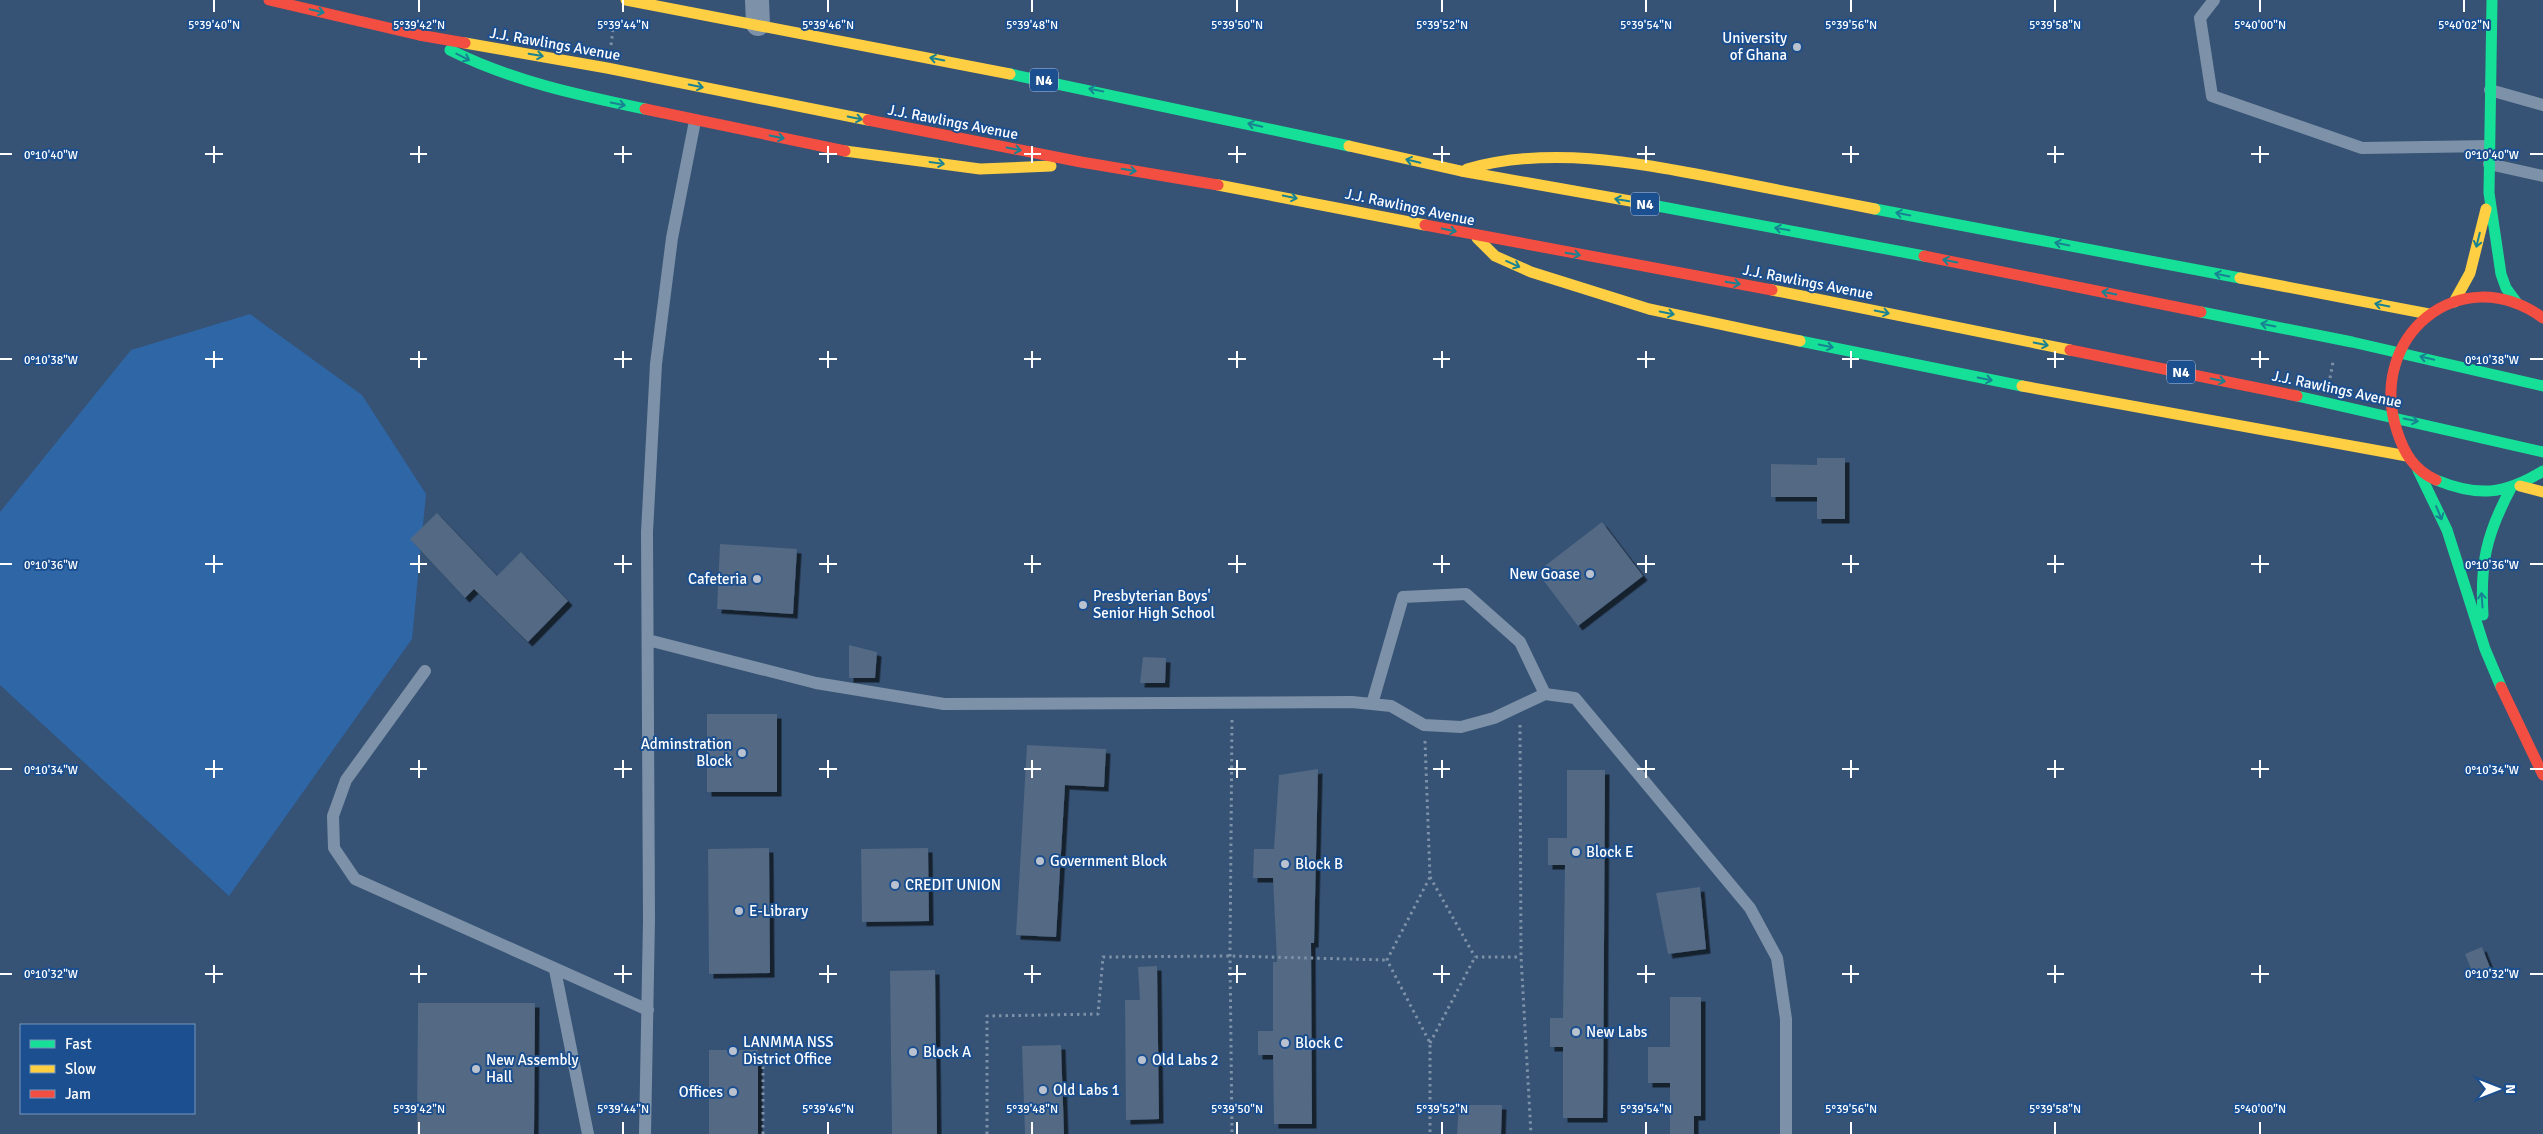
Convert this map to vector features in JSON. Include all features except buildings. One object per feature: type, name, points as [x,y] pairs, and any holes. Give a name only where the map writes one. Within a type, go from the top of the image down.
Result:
[{"type":"main road","name":"J.J. Rawlings Avenue","points":[[269,0],[419,35],[607,68],[1081,162],[1280,195],[1474,235],[1827,300],[2340,405],[2543,452]]},
{"type":"main road","name":"N4","points":[[626,0],[1102,92],[1461,171],[1830,237],[2352,342],[2543,386]]},
{"type":"main road","points":[[2492,0],[2489,193],[2501,274],[2506,288],[2517,303]]},
{"type":"main road","points":[[419,35],[474,62],[554,90],[841,150],[980,169],[1028,169],[1081,162]]},
{"type":"main road","points":[[1461,171],[1491,160],[1524,156],[1562,156],[1683,172],[2429,314]]},
{"type":"main road","points":[[2454,302],[2470,273],[2489,193]]},
{"type":"main road","points":[[1474,235],[1495,256],[1530,272],[1649,309],[1987,380],[2407,456]]},
{"type":"main road","points":[[2543,318],[2517,303],[2496,298],[2475,298],[2454,302],[2429,314],[2408,335],[2393,362],[2388,393],[2392,424],[2407,456],[2418,470],[2447,530],[2485,648],[2509,707],[2543,775]]},
{"type":"main road","points":[[2418,470],[2461,489],[2481,492],[2515,488],[2543,492]]},
{"type":"main road","points":[[2485,648],[2480,580],[2484,545],[2489,529],[2515,488],[2543,471]]},
{"type":"street","points":[[757,0],[758,24]]},
{"type":"lane","points":[[2214,0],[2200,18],[2212,96],[2362,148],[2490,146]]},
{"type":"lane","points":[[2490,90],[2543,105]]},
{"type":"lane","points":[[645,1134],[648,1010],[647,532],[656,364],[672,238],[695,121]]},
{"type":"lane","points":[[2489,164],[2543,176]]},
{"type":"lane","points":[[1372,704],[1403,597],[1466,594],[1520,642],[1544,694]]},
{"type":"lane","points":[[648,640],[816,683],[944,704],[1352,702],[1391,706],[1424,725],[1461,728],[1494,718],[1544,694],[1576,698],[1750,908],[1776,958],[1786,1019],[1786,1134]]},
{"type":"lane","points":[[425,671],[346,780],[333,816],[334,848],[355,879],[648,1010]]},
{"type":"lane","points":[[555,970],[588,1134]]},
{"type":"path","points":[[2330,381],[2334,353]]},
{"type":"path","points":[[1232,702],[1230,956],[1232,1134]]},
{"type":"path","points":[[1520,705],[1521,957],[1531,1134]]},
{"type":"path","points":[[1424,725],[1430,877],[1475,957]]},
{"type":"path","points":[[1387,960],[1430,877]]},
{"type":"path","points":[[987,1134],[987,1016],[1098,1014],[1103,957],[1230,956],[1387,960]]},
{"type":"path","points":[[1475,957],[1521,957]]},
{"type":"path","points":[[1430,1043],[1475,957]]},
{"type":"path","points":[[1387,960],[1430,1043],[1430,1134]]},
{"type":"path","points":[[763,1134],[764,1062]]},
{"type":"shaded area","points":[[250,314],[362,395],[426,494],[412,639],[229,896],[0,685],[0,512],[131,350]]},
{"type":"traffic: fast","points":[[2492,0],[2489,193],[2501,274],[2506,288],[2517,303]]},
{"type":"traffic: fast","points":[[450,50],[521,79],[645,109]]},
{"type":"traffic: fast","points":[[1010,74],[1349,146]]},
{"type":"traffic: fast","points":[[1636,202],[1924,256]]},
{"type":"traffic: fast","points":[[1875,209],[2240,278]]},
{"type":"traffic: fast","points":[[2201,312],[2352,342],[2543,386]]},
{"type":"traffic: fast","points":[[1800,341],[2022,386]]},
{"type":"traffic: fast","points":[[2297,396],[2543,452]]},
{"type":"traffic: fast","points":[[2418,470],[2447,530],[2485,649],[2501,687]]},
{"type":"traffic: fast","points":[[2436,480],[2465,489],[2491,491],[2516,485],[2543,471]]},
{"type":"traffic: fast","points":[[2483,615],[2482,597],[2486,550],[2495,521],[2510,490]]},
{"type":"traffic: slow","points":[[626,0],[1010,74]]},
{"type":"traffic: slow","points":[[465,43],[607,68],[868,120]]},
{"type":"traffic: slow","points":[[1349,146],[1461,171],[1636,202]]},
{"type":"traffic: slow","points":[[845,151],[980,169],[1051,166]]},
{"type":"traffic: slow","points":[[1467,169],[1530,158],[1562,157],[1627,162],[1875,209]]},
{"type":"traffic: slow","points":[[1218,185],[1425,225]]},
{"type":"traffic: slow","points":[[2454,302],[2470,273],[2486,209]]},
{"type":"traffic: slow","points":[[1477,238],[1495,256],[1531,272],[1649,309],[1800,341]]},
{"type":"traffic: slow","points":[[2240,278],[2429,314]]},
{"type":"traffic: slow","points":[[1772,290],[2070,350]]},
{"type":"traffic: slow","points":[[2022,386],[2407,456]]},
{"type":"traffic: slow","points":[[2520,486],[2543,492]]},
{"type":"traffic: jam","points":[[269,0],[419,35],[465,43]]},
{"type":"traffic: jam","points":[[645,109],[845,151]]},
{"type":"traffic: jam","points":[[868,120],[1081,162],[1218,185]]},
{"type":"traffic: jam","points":[[1425,225],[1772,290]]},
{"type":"traffic: jam","points":[[1924,256],[2201,312]]},
{"type":"traffic: jam","points":[[2436,480],[2428,476],[2411,460],[2403,447],[2397,431],[2391,397],[2395,365],[2408,338],[2427,317],[2452,303],[2481,297],[2512,302],[2543,318]]},
{"type":"traffic: jam","points":[[2070,350],[2297,396]]},
{"type":"traffic: jam","points":[[2501,687],[2543,775]]},
{"type":"place","name":"University of Ghana","points":[[1797,47]]},
{"type":"place","name":"New Goase","points":[[1590,574]]},
{"type":"place","name":"Cafeteria","points":[[757,579]]},
{"type":"place","name":"Presbyterian Boys' Senior High School","points":[[1083,605]]},
{"type":"place","name":"Adminstration Block","points":[[742,753]]},
{"type":"place","name":"Block E","points":[[1576,852]]},
{"type":"place","name":"Government Block","points":[[1040,861]]},
{"type":"place","name":"Block B","points":[[1285,864]]},
{"type":"place","name":"CREDIT UNION","points":[[895,885]]},
{"type":"place","name":"E-Library","points":[[739,911]]},
{"type":"place","name":"New Labs","points":[[1576,1032]]},
{"type":"place","name":"Block C","points":[[1285,1043]]},
{"type":"place","name":"LANMMA NSS District Office","points":[[733,1051]]},
{"type":"place","name":"Block A","points":[[913,1052]]},
{"type":"place","name":"Old Labs 2","points":[[1142,1060]]},
{"type":"place","name":"New Assembly Hall","points":[[476,1069]]},
{"type":"place","name":"Old Labs 1","points":[[1043,1090]]},
{"type":"place","name":"Offices","points":[[733,1092]]}]
